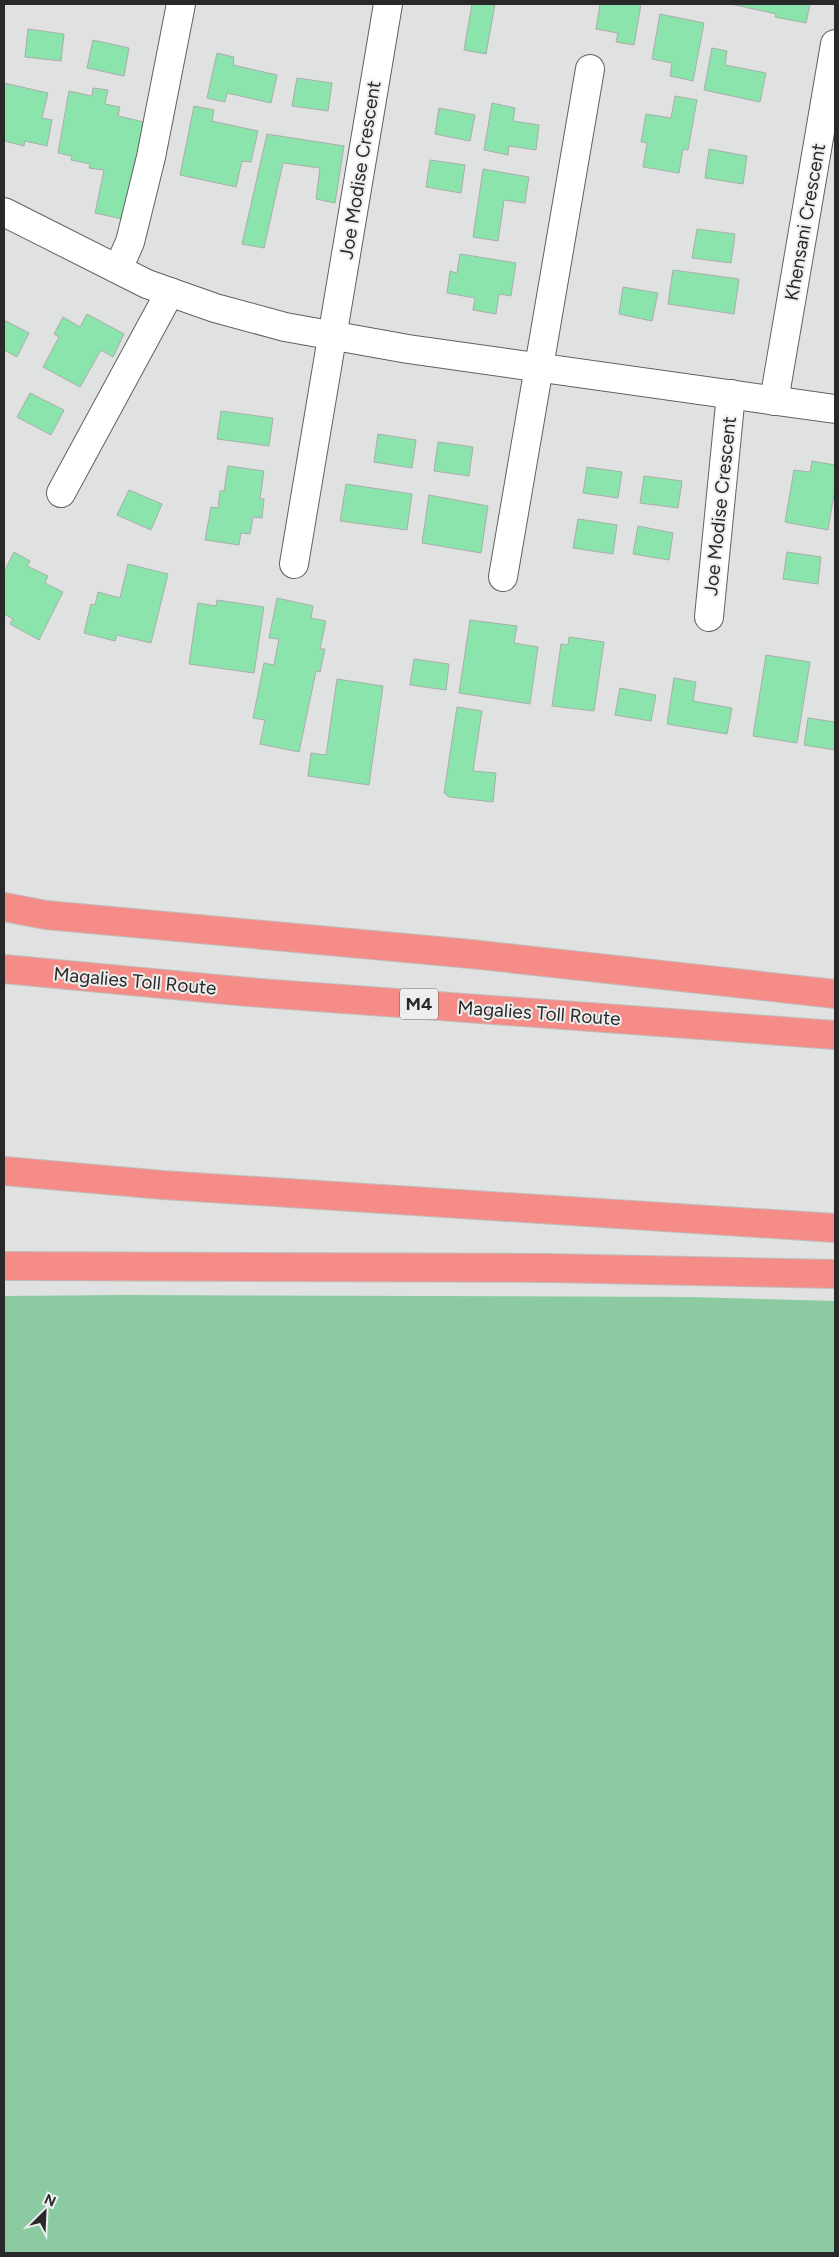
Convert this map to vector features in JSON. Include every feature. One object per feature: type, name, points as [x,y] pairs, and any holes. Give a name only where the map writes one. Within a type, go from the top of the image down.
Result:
[{"type":"highway","points":[[4,907],[46,915],[471,954],[835,994]]},
{"type":"highway","name":"Magalies Toll Route","points":[[4,969],[248,992],[835,1034]]},
{"type":"highway","points":[[4,1170],[163,1185],[835,1228]]},
{"type":"highway","points":[[4,1266],[548,1268],[835,1274]]},
{"type":"street","points":[[118,269],[130,242],[151,157],[181,4]]},
{"type":"street","name":"Joe Modise Crescent","points":[[294,564],[388,4]]},
{"type":"street","name":"Khensani Crescent","points":[[774,400],[835,44]]},
{"type":"street","points":[[503,577],[590,69]]},
{"type":"street","name":"Joe Modise Crescent","points":[[4,212],[147,284],[285,327],[332,337],[835,409]]},
{"type":"street","points":[[61,493],[170,292]]},
{"type":"street","name":"Joe Modise Crescent","points":[[709,617],[731,394]]},
{"type":"green space","points":[[4,1296],[688,1297],[835,1301],[835,2253],[4,2253]]},
{"type":"building","points":[[472,4],[495,4],[486,54],[464,50]]},
{"type":"building","points":[[600,4],[641,4],[634,45],[616,42],[618,33],[596,29]]},
{"type":"building","points":[[731,4],[810,4],[806,23],[775,17],[776,14]]},
{"type":"building","points":[[660,14],[704,23],[693,81],[670,76],[672,63],[652,59]]},
{"type":"building","points":[[28,29],[64,34],[61,61],[25,57]]},
{"type":"building","points":[[93,40],[129,48],[124,76],[87,68]]},
{"type":"building","points":[[712,48],[727,51],[725,65],[766,73],[760,102],[704,90]]},
{"type":"building","points":[[217,53],[234,57],[233,65],[277,75],[271,103],[227,93],[225,102],[207,98]]},
{"type":"building","points":[[297,78],[332,83],[328,111],[292,106]]},
{"type":"building","points":[[4,83],[48,93],[42,118],[52,120],[47,146],[25,141],[24,146],[4,141]]},
{"type":"building","points":[[93,88],[108,90],[105,104],[120,107],[118,116],[148,123],[127,220],[95,213],[104,170],[89,168],[90,164],[71,160],[72,156],[58,153],[69,91],[92,96]]},
{"type":"building","points":[[675,96],[697,100],[688,150],[683,149],[679,173],[643,167],[647,143],[641,142],[646,114],[671,118]]},
{"type":"building","points":[[492,103],[515,108],[513,121],[539,125],[536,150],[509,146],[508,155],[484,150]]},
{"type":"building","points":[[194,106],[214,110],[212,121],[258,131],[251,162],[242,161],[236,187],[180,175]]},
{"type":"building","points":[[439,108],[475,115],[470,141],[435,134]]},
{"type":"building","points":[[267,134],[344,146],[335,203],[316,199],[320,168],[283,163],[264,248],[242,244]]},
{"type":"building","points":[[709,149],[747,156],[743,184],[705,178]]},
{"type":"building","points":[[430,160],[465,165],[461,193],[426,187]]},
{"type":"building","points":[[483,169],[529,177],[525,203],[504,200],[498,241],[473,237]]},
{"type":"building","points":[[697,229],[735,234],[731,263],[692,258]]},
{"type":"building","points":[[460,254],[516,263],[511,296],[499,294],[496,314],[473,310],[475,298],[447,293],[450,271],[457,273]]},
{"type":"building","points":[[673,270],[739,279],[734,314],[668,304]]},
{"type":"building","points":[[623,287],[658,293],[652,321],[619,314]]},
{"type":"building","points":[[87,314],[124,334],[113,357],[101,350],[80,387],[43,367],[59,337],[54,334],[63,317],[80,327]]},
{"type":"building","points":[[4,320],[29,333],[17,357],[4,350]]},
{"type":"building","points":[[30,393],[64,410],[51,435],[17,417]]},
{"type":"building","points":[[221,411],[273,418],[269,446],[217,439]]},
{"type":"building","points":[[378,434],[416,440],[412,468],[374,462]]},
{"type":"building","points":[[438,442],[473,447],[469,476],[434,471]]},
{"type":"building","points":[[812,461],[835,465],[835,488],[828,530],[785,522],[794,470],[810,472]]},
{"type":"building","points":[[228,466],[264,471],[260,499],[264,499],[262,518],[253,517],[250,534],[241,533],[239,545],[205,540],[211,507],[218,508],[220,491],[224,491]]},
{"type":"building","points":[[587,467],[622,472],[618,498],[583,493]]},
{"type":"building","points":[[644,476],[682,481],[678,508],[640,503]]},
{"type":"building","points":[[346,484],[412,494],[407,530],[340,521]]},
{"type":"building","points":[[129,490],[162,504],[151,530],[117,515]]},
{"type":"building","points":[[429,495],[488,506],[481,553],[422,543]]},
{"type":"building","points":[[578,519],[617,525],[613,554],[573,548]]},
{"type":"building","points":[[638,526],[673,533],[669,560],[633,554]]},
{"type":"building","points":[[14,552],[30,561],[27,566],[48,576],[45,583],[63,592],[39,640],[10,624],[13,619],[4,614],[4,572]]},
{"type":"building","points":[[787,552],[821,557],[818,584],[783,579]]},
{"type":"building","points":[[128,564],[168,574],[151,643],[117,635],[115,641],[84,633],[91,604],[95,605],[98,592],[120,598]]},
{"type":"building","points":[[277,598],[313,606],[311,618],[326,621],[320,649],[325,649],[320,672],[316,671],[299,752],[260,744],[265,720],[253,718],[264,663],[274,665],[279,639],[269,638]]},
{"type":"building","points":[[217,600],[264,607],[254,673],[189,664],[198,603],[216,606]]},
{"type":"building","points":[[470,620],[517,626],[514,643],[538,647],[530,704],[459,693]]},
{"type":"building","points":[[569,637],[604,642],[594,711],[552,706],[561,644],[568,645]]},
{"type":"building","points":[[766,655],[810,662],[797,743],[753,736]]},
{"type":"building","points":[[414,659],[449,664],[446,690],[410,685]]},
{"type":"building","points":[[674,678],[696,682],[693,701],[732,708],[727,734],[667,724]]},
{"type":"building","points":[[337,679],[383,686],[369,785],[308,776],[311,753],[326,755]]},
{"type":"building","points":[[620,688],[656,695],[651,721],[615,715]]},
{"type":"building","points":[[457,707],[482,711],[473,771],[496,773],[493,802],[449,797],[444,793]]},
{"type":"building","points":[[808,718],[835,722],[835,750],[804,745]]}]
